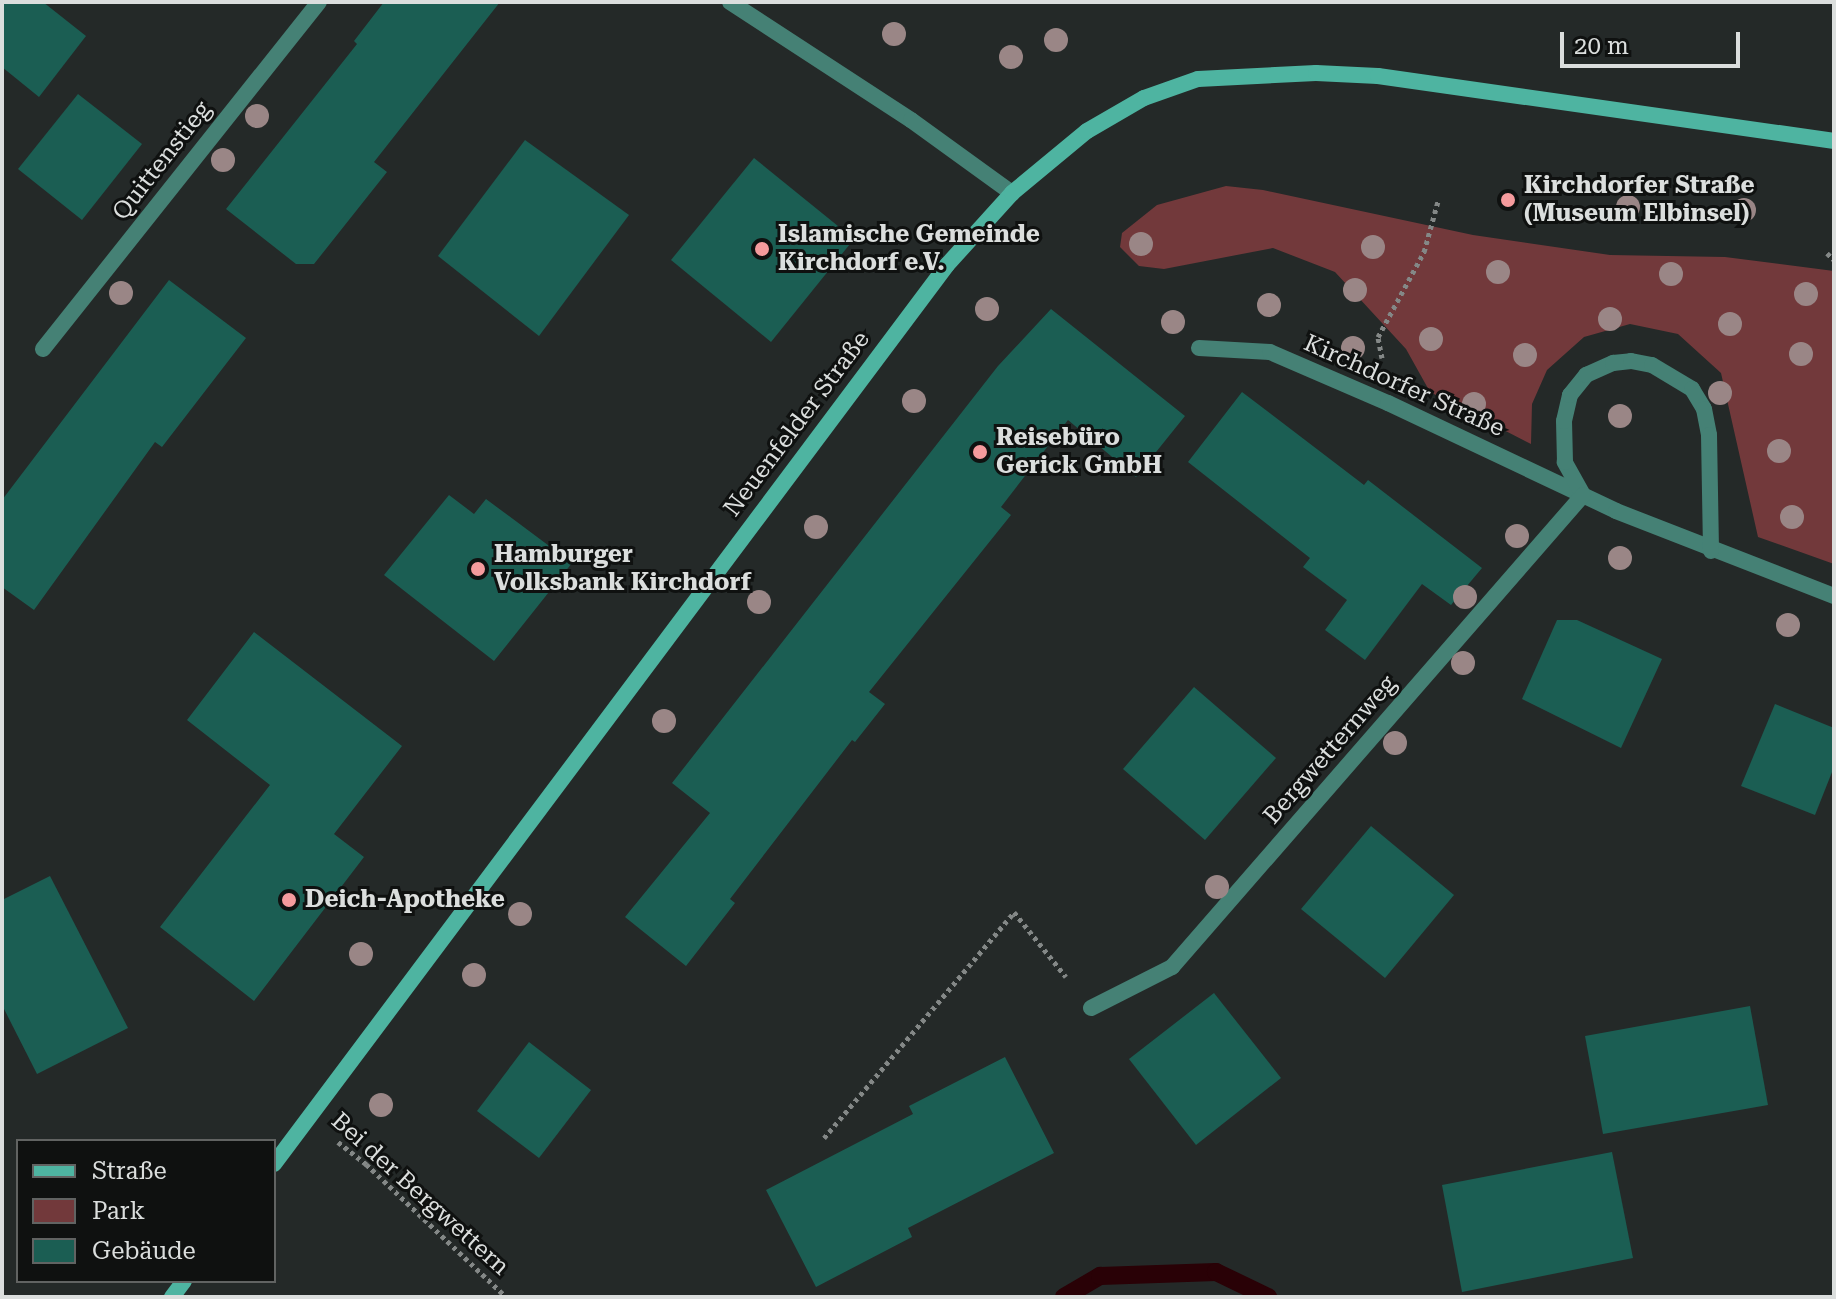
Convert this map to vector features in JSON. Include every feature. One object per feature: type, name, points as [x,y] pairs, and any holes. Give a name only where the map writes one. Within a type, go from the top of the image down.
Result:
[{"type":"main road","name":"Neuenfelder Straße","points":[[276,1161],[947,265],[1012,193],[1087,131],[1172,86],[1243,74],[1378,76],[1834,141]]},
{"type":"street","name":"Quittenstieg","points":[[43,349],[319,2]]},
{"type":"street","points":[[730,2],[911,120],[1012,193]]},
{"type":"street","name":"Kirchdorfer Straße","points":[[1199,348],[1270,352],[1711,551],[1834,596]]},
{"type":"street","points":[[1583,495],[1565,462],[1564,421],[1570,395],[1586,375],[1613,363],[1631,361],[1652,365],[1692,389],[1704,409],[1709,435],[1711,551]]},
{"type":"street","name":"Bergwetternweg","points":[[1091,1008],[1172,967],[1583,495]]},
{"type":"path","points":[[1388,403],[1378,337],[1424,252],[1438,201]]},
{"type":"path","points":[[1827,253],[1834,260]]},
{"type":"path","points":[[824,1138],[1014,912],[1091,1008]]},
{"type":"path","name":"Bei der Bergwettern","points":[[309,1119],[366,1164],[506,1297]]},
{"type":"green space","points":[[1226,186],[1263,190],[1473,235],[1610,255],[1725,257],[1834,271],[1834,564],[1758,537],[1721,373],[1678,334],[1630,324],[1584,337],[1547,370],[1532,404],[1531,444],[1430,392],[1406,349],[1335,272],[1273,248],[1164,269],[1139,266],[1120,247],[1122,233],[1157,205]]},
{"type":"building","points":[[2,2],[43,2],[86,36],[39,97],[2,67]]},
{"type":"building","points":[[384,2],[500,2],[374,162],[387,172],[314,264],[296,264],[226,209],[357,44],[354,41]]},
{"type":"building","points":[[78,94],[142,144],[82,220],[18,169]]},
{"type":"building","points":[[525,140],[629,215],[539,336],[438,256]]},
{"type":"building","name":"Islamische Gemeinde Kirchdorf e.V.","points":[[754,158],[854,239],[771,342],[671,260]]},
{"type":"building","points":[[169,280],[246,338],[162,447],[155,442],[34,610],[2,587],[2,500]]},
{"type":"building","points":[[1051,309],[1185,416],[1136,477],[1068,420],[1001,507],[1011,515],[869,692],[885,704],[855,742],[852,740],[730,899],[735,903],[686,966],[625,917],[710,813],[672,783],[998,366]]},
{"type":"building","points":[[1242,392],[1364,485],[1368,480],[1482,568],[1451,605],[1422,584],[1365,660],[1325,630],[1347,600],[1303,567],[1310,558],[1188,462]]},
{"type":"building","name":"Hamburger Volksbank Kirchdorf","points":[[449,495],[474,514],[486,499],[572,563],[494,661],[384,575]]},
{"type":"building","points":[[1557,620],[1577,620],[1662,659],[1621,748],[1522,699]]},
{"type":"building","points":[[254,632],[402,746],[334,834],[364,857],[254,1001],[160,927],[270,785],[187,720]]},
{"type":"building","points":[[1194,687],[1276,758],[1205,840],[1123,769]]},
{"type":"building","points":[[1775,704],[1834,728],[1834,767],[1815,815],[1741,786]]},
{"type":"building","points":[[1371,826],[1454,895],[1385,978],[1301,909]]},
{"type":"building","points":[[50,876],[128,1028],[37,1074],[2,1005],[2,900]]},
{"type":"building","points":[[1214,993],[1281,1078],[1196,1145],[1129,1059]]},
{"type":"building","points":[[1750,1006],[1768,1105],[1603,1134],[1585,1036]]},
{"type":"building","points":[[529,1042],[591,1090],[539,1158],[477,1111]]},
{"type":"building","points":[[1005,1057],[1054,1153],[908,1228],[912,1237],[816,1287],[766,1190],[913,1114],[909,1106]]},
{"type":"building","points":[[1612,1152],[1633,1258],[1462,1292],[1442,1185]]},
{"type":"waterway","points":[[1064,1297],[1100,1276],[1216,1272],[1268,1297]]},
{"type":"place","name":"Kirchdorfer Straße (Museum Elbinsel)","points":[[1508,200]]},
{"type":"place","name":"Islamische Gemeinde Kirchdorf e.V.","points":[[762,249]]},
{"type":"place","name":"Reisebüro Gerick GmbH","points":[[980,452]]},
{"type":"place","name":"Hamburger Volksbank Kirchdorf","points":[[478,569]]},
{"type":"place","name":"Deich-Apotheke","points":[[289,900]]}]
